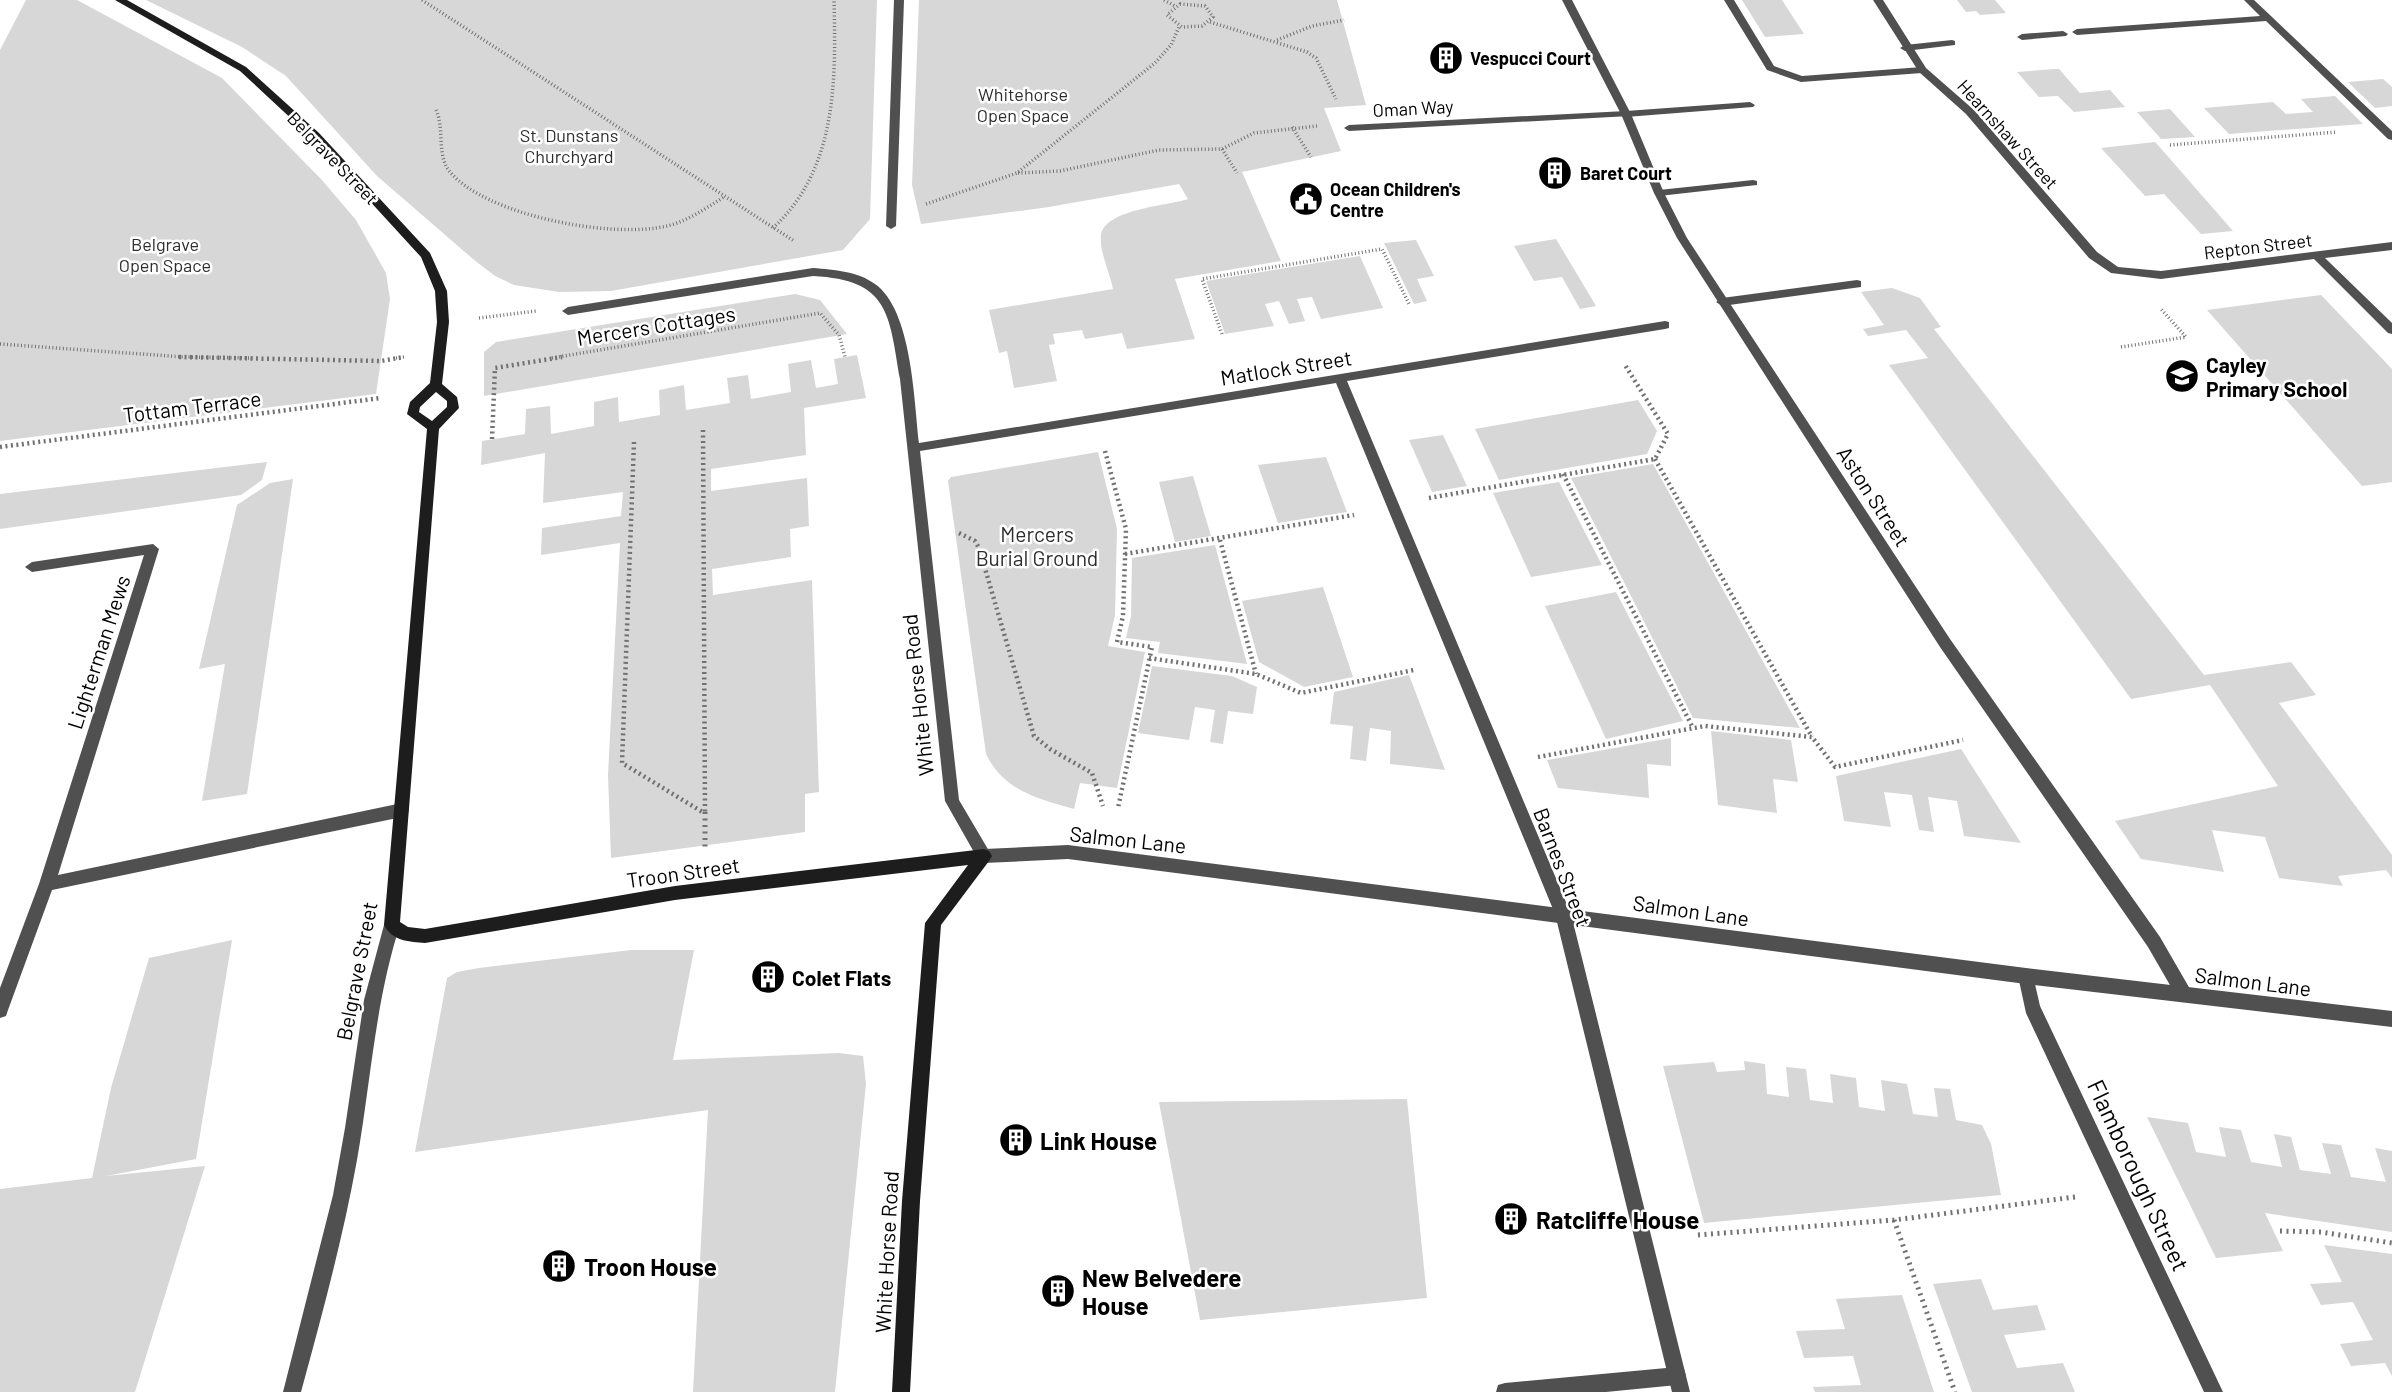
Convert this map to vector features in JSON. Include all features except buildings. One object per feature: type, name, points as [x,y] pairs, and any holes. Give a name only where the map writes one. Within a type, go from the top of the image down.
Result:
[{"type":"main road","name":"Belgrave Street","points":[[120,0],[243,69],[315,135],[355,183],[419,247],[430,263],[441,291],[443,322],[436,385]]},
{"type":"main road","points":[[436,385],[453,400],[453,408],[433,427],[413,414],[413,410],[414,405],[436,385]]},
{"type":"main road","name":"Belgrave Street","points":[[392,925],[433,427]]},
{"type":"main road","name":"Troon Street","points":[[392,925],[405,934],[425,936],[675,893],[984,856]]},
{"type":"main road","name":"White Horse Road","points":[[901,1392],[911,1200],[933,923],[984,856]]},
{"type":"street","points":[[891,226],[894,210],[900,0]]},
{"type":"street","name":"Aston Street","points":[[1567,0],[1626,114],[1669,216],[1722,302],[1945,643],[2154,942],[2184,994]]},
{"type":"street","points":[[1730,0],[1770,68],[1801,79],[1922,70]]},
{"type":"street","name":"Hearnshaw Street","points":[[1878,0],[1905,47],[1922,70],[1970,112],[2092,255],[2115,270],[2129,274]]},
{"type":"street","points":[[2249,0],[2392,137]]},
{"type":"street","points":[[2077,32],[2268,18]]},
{"type":"street","points":[[2022,37],[2063,33]]},
{"type":"street","points":[[1905,47],[1952,43]]},
{"type":"street","name":"Oman Way","points":[[1349,128],[1750,105]]},
{"type":"street","points":[[1659,193],[1753,183]]},
{"type":"street","name":"Repton Street","points":[[2129,274],[2161,275],[2392,246]]},
{"type":"street","points":[[2317,256],[2392,330]]},
{"type":"street","name":"White Horse Road","points":[[568,311],[813,272],[852,274],[876,289],[890,308],[906,379],[952,801],[984,856]]},
{"type":"street","points":[[1722,302],[1857,284]]},
{"type":"street","name":"Matlock Street","points":[[913,448],[1665,325]]},
{"type":"street","name":"Barnes Street","points":[[1340,378],[1563,914],[1679,1384]]},
{"type":"street","name":"Lighterman Mews","points":[[0,1010],[47,884],[153,549],[32,567]]},
{"type":"street","points":[[47,884],[402,810]]},
{"type":"street","name":"Salmon Lane","points":[[984,856],[1068,852],[2026,976],[2392,1019]]},
{"type":"street","name":"Belgrave Street","points":[[292,1392],[319,1295],[354,1130],[377,966],[392,925]]},
{"type":"street","name":"Flamborough Street","points":[[2026,976],[2032,1007],[2214,1392]]},
{"type":"street","points":[[1505,1392],[1679,1384]]},
{"type":"path","points":[[422,0],[795,242]]},
{"type":"path","points":[[773,228],[789,216],[803,196],[824,139],[835,84],[834,0]]},
{"type":"path","points":[[1164,0],[1175,6],[1199,2],[1213,13],[1210,22],[1193,28],[1179,27],[1170,22],[1167,15],[1175,6]]},
{"type":"path","points":[[1277,41],[1312,26],[1344,20]]},
{"type":"path","name":"Oman Way","points":[[1210,22],[1277,41],[1316,58],[1349,128]]},
{"type":"path","points":[[1017,173],[1155,63],[1171,45],[1179,27]]},
{"type":"path","points":[[436,110],[441,118],[443,156],[449,171],[488,200],[517,210],[591,225],[662,227],[724,197]]},
{"type":"path","points":[[894,210],[945,200],[1017,173],[1060,171],[1158,150],[1222,149],[1254,133],[1292,127],[1331,125],[1349,128]]},
{"type":"path","points":[[1292,127],[1311,157]]},
{"type":"path","points":[[2170,145],[2383,128]]},
{"type":"path","points":[[1222,149],[1237,173]]},
{"type":"path","points":[[1222,334],[1202,279],[1382,249],[1409,304]]},
{"type":"path","points":[[2121,347],[2186,337],[2156,303]]},
{"type":"path","points":[[469,319],[558,309],[568,311]]},
{"type":"path","name":"Mercers Cottages","points":[[492,439],[495,368],[820,313],[839,335],[845,357]]},
{"type":"path","points":[[0,344],[184,357],[381,361],[394,359]]},
{"type":"path","points":[[1622,360],[1668,434],[1656,459]]},
{"type":"path","name":"Tottam Terrace","points":[[0,447],[389,397]]},
{"type":"path","points":[[703,430],[705,851]]},
{"type":"path","points":[[634,442],[622,763],[705,814]]},
{"type":"path","points":[[1104,447],[1126,529],[1123,616],[1117,642],[1152,647],[1118,808]]},
{"type":"path","points":[[1429,498],[1656,459]]},
{"type":"path","points":[[1656,459],[1812,737],[1835,768],[1963,740]]},
{"type":"path","points":[[1563,474],[1693,728]]},
{"type":"path","points":[[1125,554],[1220,540],[1354,515]]},
{"type":"path","points":[[955,534],[968,536],[979,548],[1034,736],[1049,750],[1082,764],[1093,773],[1103,806]]},
{"type":"path","points":[[1220,540],[1256,674]]},
{"type":"path","points":[[1149,658],[1256,674],[1301,693],[1413,670]]},
{"type":"path","points":[[1538,757],[1704,726],[1812,737]]},
{"type":"path","points":[[1698,1235],[1894,1220],[2075,1197]]},
{"type":"path","points":[[1894,1220],[1955,1392]]},
{"type":"path","points":[[2280,1231],[2321,1232],[2392,1243]]},
{"type":"green space","name":"Belgrave Open Space","points":[[26,0],[77,0],[222,78],[321,179],[356,220],[386,273],[390,299],[376,394],[0,441],[0,50]]},
{"type":"green space","name":"St. Dunstans Churchyard","points":[[146,0],[877,0],[870,219],[843,250],[611,291],[559,292],[514,285],[495,276],[473,259],[377,176],[286,76],[242,47]]},
{"type":"green space","name":"Whitehorse Open Space","points":[[919,0],[1337,0],[1366,105],[1324,108],[1341,151],[1242,172],[1281,261],[1175,279],[1195,339],[1127,349],[1122,333],[1085,339],[1082,330],[1053,334],[1055,344],[1049,345],[1057,381],[1014,388],[1007,351],[999,353],[989,310],[1113,289],[1102,248],[1101,235],[1105,226],[1125,214],[1188,199],[1179,184],[1049,207],[921,224],[912,185]]},
{"type":"green space","points":[[1742,0],[1782,0],[1804,34],[1765,37]]},
{"type":"green space","points":[[1957,0],[1995,0],[2006,13],[1980,15],[1976,11],[1966,12]]},
{"type":"green space","points":[[2059,69],[2080,93],[2110,90],[2125,107],[2074,112],[2058,96],[2039,97],[2017,72]]},
{"type":"green space","points":[[2383,79],[2392,87],[2392,106],[2375,108],[2348,82]]},
{"type":"green space","points":[[2335,96],[2363,124],[2229,134],[2204,108],[2273,102],[2286,114],[2313,112],[2301,99]]},
{"type":"green space","points":[[2170,109],[2195,137],[2161,139],[2137,112]]},
{"type":"green space","points":[[2155,142],[2233,231],[2201,234],[2164,194],[2145,196],[2101,148]]},
{"type":"green space","points":[[1556,239],[1596,306],[1580,309],[1562,277],[1534,281],[1514,246]]},
{"type":"green space","points":[[1416,240],[1434,276],[1417,279],[1427,301],[1414,304],[1384,243]]},
{"type":"green space","points":[[1360,256],[1383,308],[1321,319],[1312,297],[1297,299],[1305,321],[1289,324],[1279,301],[1265,304],[1274,326],[1225,334],[1206,281]]},
{"type":"green space","points":[[1892,288],[1920,298],[1941,327],[1934,329],[2204,675],[2291,662],[2316,695],[2279,703],[2392,855],[2392,878],[2386,870],[2338,876],[2343,886],[2279,878],[2265,837],[2212,830],[2224,872],[2141,859],[2115,821],[2278,786],[2210,685],[2131,699],[1889,365],[1928,358],[1906,330],[1868,336],[1863,329],[1884,325],[1861,292]]},
{"type":"green space","points":[[795,294],[820,300],[847,334],[484,396],[484,352],[496,342]]},
{"type":"green space","points":[[2321,295],[2392,369],[2392,482],[2362,486],[2207,310]]},
{"type":"green space","points":[[857,355],[866,398],[804,408],[806,455],[711,469],[711,491],[807,478],[809,526],[790,529],[791,557],[712,569],[713,595],[812,580],[819,792],[805,794],[805,832],[611,858],[608,775],[620,543],[541,555],[542,528],[621,516],[623,492],[543,503],[545,453],[481,465],[482,441],[525,434],[526,409],[550,406],[551,434],[594,426],[594,402],[618,397],[619,422],[660,415],[659,390],[684,385],[686,410],[730,403],[727,378],[748,375],[751,399],[791,392],[788,364],[811,360],[816,388],[838,384],[834,359]]},
{"type":"green space","points":[[1638,400],[1657,431],[1647,454],[1499,480],[1475,429]]},
{"type":"green space","points":[[1443,435],[1467,486],[1432,492],[1409,440]]},
{"type":"green space","name":"Mercers Burial Ground","points":[[1098,452],[1117,529],[1115,615],[1108,646],[1145,652],[1117,788],[1080,783],[1074,809],[1035,797],[1012,785],[993,767],[986,754],[948,481],[951,477]]},
{"type":"green space","points":[[1326,457],[1347,512],[1278,523],[1258,465]]},
{"type":"green space","points":[[267,462],[262,480],[241,495],[0,529],[0,494]]},
{"type":"green space","points":[[1653,464],[1800,728],[1693,718],[1571,478]]},
{"type":"green space","points":[[1193,476],[1211,536],[1175,542],[1159,482]]},
{"type":"green space","points":[[293,479],[247,794],[202,801],[225,664],[199,669],[237,505],[270,483]]},
{"type":"green space","points":[[1559,482],[1602,565],[1531,577],[1493,493]]},
{"type":"green space","points":[[1215,545],[1247,664],[1158,653],[1160,642],[1126,638],[1131,616],[1132,558]]},
{"type":"green space","points":[[1323,587],[1353,677],[1304,687],[1259,662],[1242,601]]},
{"type":"green space","points":[[1616,592],[1683,721],[1606,739],[1545,606]]},
{"type":"green space","points":[[1152,666],[1232,676],[1257,687],[1253,714],[1228,711],[1223,744],[1210,742],[1215,710],[1195,707],[1189,740],[1138,733]]},
{"type":"green space","points":[[1409,675],[1445,770],[1390,764],[1391,731],[1370,728],[1366,761],[1350,759],[1353,726],[1330,724],[1334,692]]},
{"type":"green space","points":[[1711,731],[1791,740],[1798,782],[1773,779],[1777,813],[1718,805]]},
{"type":"green space","points":[[1671,738],[1671,766],[1647,764],[1649,798],[1558,788],[1547,760]]},
{"type":"green space","points":[[1961,749],[2021,843],[1964,836],[1957,801],[1928,797],[1934,832],[1919,830],[1912,795],[1884,792],[1891,827],[1844,821],[1836,776]]},
{"type":"green space","points":[[232,940],[196,1159],[106,1176],[205,1166],[135,1392],[0,1392],[0,1189],[92,1178],[111,1088],[149,958]]},
{"type":"green space","points":[[631,950],[694,950],[673,1060],[839,1053],[863,1056],[866,1084],[835,1392],[693,1392],[708,1110],[415,1152],[447,978],[457,972],[479,968]]},
{"type":"green space","points":[[1744,1061],[1765,1064],[1767,1094],[1789,1097],[1786,1067],[1806,1069],[1810,1100],[1833,1103],[1830,1074],[1856,1078],[1859,1107],[1885,1111],[1881,1080],[1907,1084],[1913,1114],[1938,1117],[1934,1088],[1950,1089],[1956,1120],[1982,1125],[1991,1144],[2001,1195],[1704,1223],[1663,1066],[1714,1062],[1717,1072],[1745,1070]]},
{"type":"green space","points":[[1407,1099],[1427,1298],[1200,1320],[1159,1102]]},
{"type":"green space","points":[[2147,1117],[2188,1123],[2196,1152],[2226,1157],[2219,1127],[2241,1130],[2251,1162],[2282,1167],[2274,1134],[2291,1137],[2300,1170],[2331,1174],[2322,1143],[2341,1145],[2351,1177],[2386,1182],[2375,1148],[2392,1151],[2392,1232],[2265,1213],[2283,1251],[2216,1258]]},
{"type":"green space","points":[[2324,1245],[2392,1254],[2392,1376],[2385,1363],[2351,1366],[2340,1344],[2373,1340],[2353,1302],[2321,1305],[2310,1284],[2342,1282]]},
{"type":"green space","points":[[1981,1279],[1993,1310],[2037,1305],[2046,1330],[2004,1335],[2017,1368],[2063,1363],[2075,1392],[1972,1392],[1933,1284]]},
{"type":"green space","points":[[1902,1295],[1934,1392],[1815,1392],[1813,1387],[1861,1385],[1853,1356],[1804,1358],[1796,1331],[1845,1329],[1836,1299]]},
{"type":"place","name":"Vespucci Court","points":[[1446,58]]},
{"type":"place","name":"Baret Court","points":[[1555,173]]},
{"type":"place","name":"Ocean Children's Centre","points":[[1306,199]]},
{"type":"place","name":"Cayley Primary School","points":[[2182,376]]},
{"type":"place","name":"Colet Flats","points":[[768,977]]},
{"type":"place","name":"Link House","points":[[1016,1140]]},
{"type":"place","name":"Ratcliffe House","points":[[1511,1219]]},
{"type":"place","name":"Troon House","points":[[559,1266]]},
{"type":"place","name":"New Belvedere House","points":[[1058,1291]]}]
